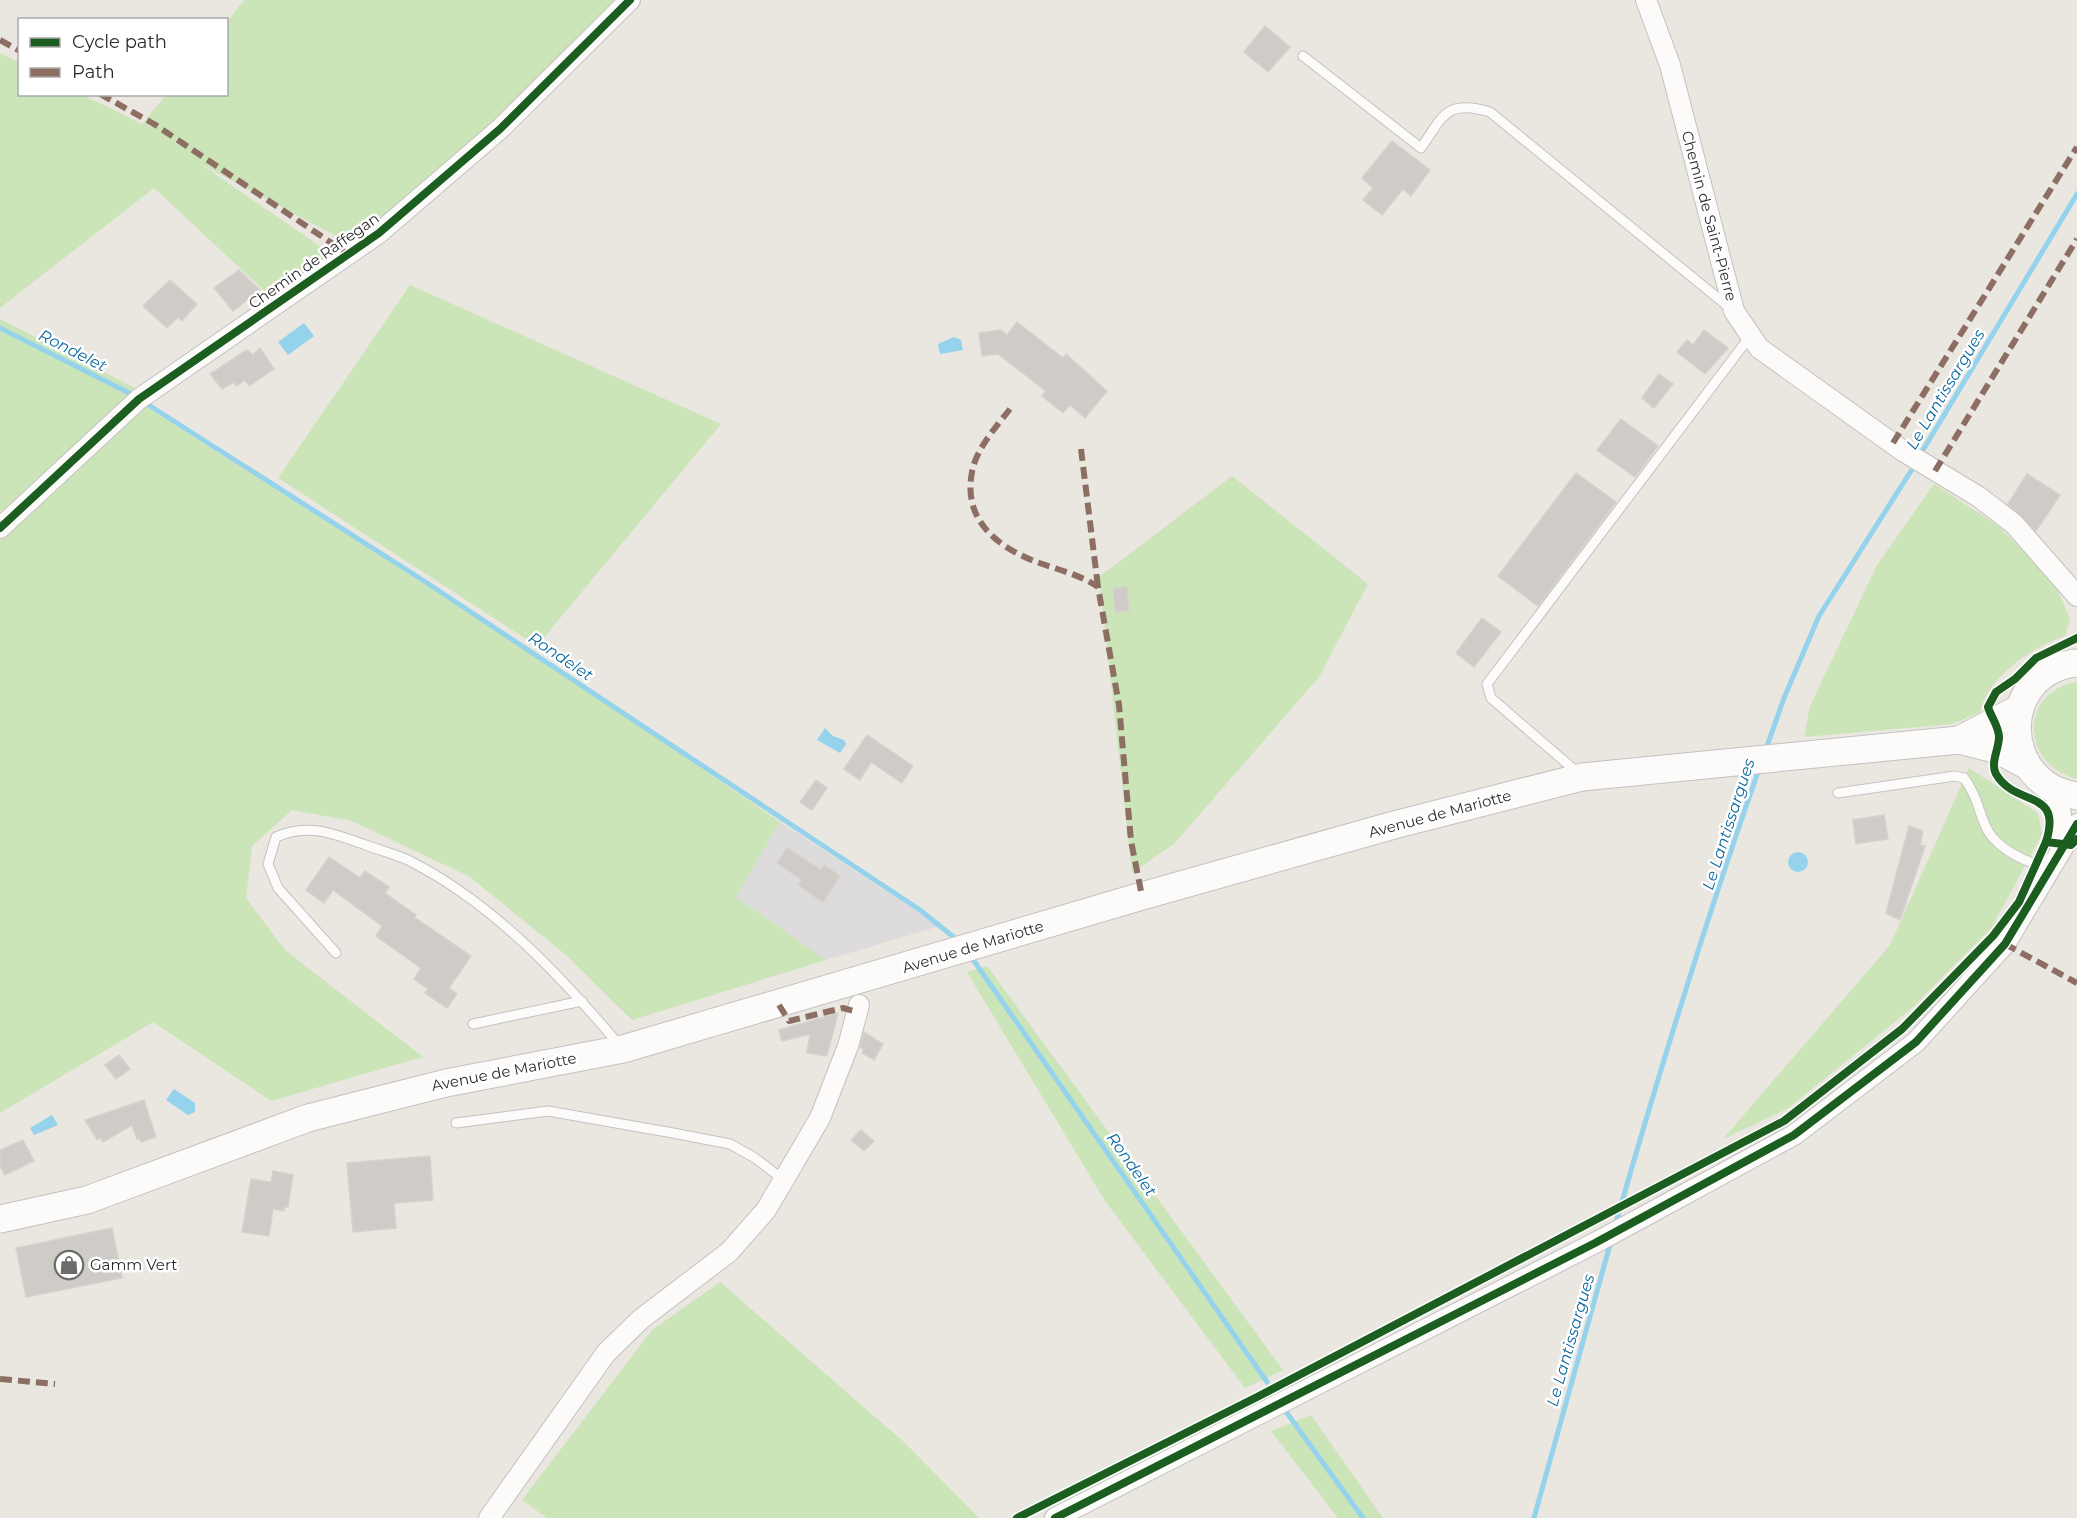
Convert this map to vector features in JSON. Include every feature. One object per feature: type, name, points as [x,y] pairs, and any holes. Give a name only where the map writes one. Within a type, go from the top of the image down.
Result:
[{"type":"main road","points":[[2026,765],[2018,745],[2016,727],[2020,708],[2039,679],[2059,667],[2077,663]]},
{"type":"main road","name":"Avenue de Mariotte","points":[[1959,740],[2020,708]]},
{"type":"main road","name":"Avenue de Mariotte","points":[[0,1219],[87,1200],[308,1118],[446,1083],[623,1049],[1142,896],[1394,825],[1582,777],[1792,754],[1959,740],[1998,750],[2026,765],[2065,792]]},
{"type":"street","name":"Chemin de Raffegan","points":[[0,528],[139,399],[379,233],[500,129],[630,0]]},
{"type":"street","name":"Chemin de Saint-Pierre","points":[[1646,0],[1670,65],[1734,311],[1760,348],[1903,451],[1979,497],[2014,524],[2077,596]]},
{"type":"street","points":[[2062,845],[2061,814],[2065,792]]},
{"type":"street","points":[[1055,1518],[1595,1243],[1794,1135],[1916,1042],[2005,944],[2062,845],[2077,824]]},
{"type":"street","points":[[489,1518],[606,1353],[641,1319],[729,1252],[766,1209],[785,1181],[820,1118],[848,1046],[859,1005]]},
{"type":"lane","points":[[1303,56],[1421,148],[1446,112],[1468,106],[1490,112],[1734,311]]},
{"type":"lane","points":[[1582,777],[1491,698],[1487,684],[1751,335]]},
{"type":"lane","points":[[1838,793],[1955,776],[1964,778],[1975,792],[1991,837],[2003,848],[2050,869]]},
{"type":"lane","points":[[336,953],[278,888],[268,864],[276,837],[293,830],[318,830],[409,860],[455,888],[521,939],[582,1001],[623,1049]]},
{"type":"lane","points":[[473,1024],[582,1001]]},
{"type":"lane","points":[[456,1123],[548,1111],[673,1133],[730,1144],[755,1158],[785,1181]]},
{"type":"shaded area","points":[[780,822],[940,926],[826,960],[736,897]]},
{"type":"green space","points":[[244,0],[626,0],[517,111],[351,244],[199,163],[337,258],[275,301],[154,188],[0,308],[0,53],[18,62],[18,96],[85,96],[142,124],[165,96],[228,96],[228,21]]},
{"type":"green space","points":[[410,285],[721,424],[537,646],[278,478]]},
{"type":"green space","points":[[0,319],[137,389],[5,514],[0,510]]},
{"type":"green space","points":[[145,406],[532,652],[780,822],[736,897],[826,960],[632,1020],[566,955],[470,877],[352,821],[292,810],[252,846],[246,898],[285,950],[423,1057],[271,1101],[153,1022],[0,1113],[0,536]]},
{"type":"green space","points":[[1232,476],[1368,584],[1319,677],[1174,844],[1132,873],[1099,577]]},
{"type":"green space","points":[[1934,484],[1997,525],[2052,579],[2070,618],[2065,636],[2039,647],[2013,665],[1992,687],[1984,699],[1980,712],[1952,724],[1804,737],[1810,706],[1877,565]]},
{"type":"green space","points":[[2077,682],[2077,779],[2059,771],[2045,759],[2037,745],[2034,729],[2036,713],[2044,699],[2058,688]]},
{"type":"green space","points":[[1969,768],[2038,813],[2042,834],[1992,927],[1911,1009],[1787,1109],[1723,1139],[1890,945]]},
{"type":"green space","points":[[987,966],[1283,1370],[1245,1388],[1105,1201],[967,972]]},
{"type":"green space","points":[[720,1282],[905,1443],[979,1518],[547,1518],[522,1500],[652,1330]]},
{"type":"green space","points":[[1311,1415],[1383,1518],[1338,1518],[1271,1431]]},
{"type":"water","points":[[304,323],[314,336],[288,355],[278,342]]},
{"type":"water","points":[[954,337],[961,340],[963,350],[940,354],[938,344]]},
{"type":"water","points":[[825,728],[833,736],[844,740],[846,744],[840,753],[817,740]]},
{"type":"water","points":[[1798,852],[1805,855],[1808,862],[1805,869],[1798,872],[1791,869],[1788,862],[1791,855]]},
{"type":"water","points":[[174,1089],[195,1103],[195,1112],[188,1115],[166,1100]]},
{"type":"water","points":[[52,1115],[58,1125],[34,1135],[30,1128]]},
{"type":"building","points":[[1265,26],[1290,47],[1268,72],[1244,52]]},
{"type":"building","points":[[1392,141],[1430,170],[1411,196],[1403,189],[1382,215],[1363,200],[1373,188],[1362,178]]},
{"type":"building","points":[[239,270],[260,290],[233,311],[214,288]]},
{"type":"building","points":[[170,280],[197,304],[182,321],[178,317],[167,328],[143,306]]},
{"type":"building","points":[[1017,322],[1063,358],[1066,354],[1107,391],[1085,418],[1070,405],[1063,413],[1042,396],[1046,391],[998,354],[982,356],[979,333],[1001,330],[1007,335]]},
{"type":"building","points":[[1704,330],[1728,348],[1705,374],[1677,352],[1687,340],[1693,345]]},
{"type":"building","points":[[260,348],[274,369],[249,386],[245,380],[236,386],[234,382],[222,389],[210,374],[247,350],[253,355]]},
{"type":"building","points":[[1659,374],[1673,384],[1654,408],[1642,398]]},
{"type":"building","points":[[1621,419],[1658,446],[1635,477],[1597,450]]},
{"type":"building","points":[[1576,473],[1616,502],[1538,606],[1498,576]]},
{"type":"building","points":[[2027,474],[2060,495],[2036,531],[2008,504]]},
{"type":"building","points":[[1127,587],[1129,611],[1115,612],[1113,588]]},
{"type":"building","points":[[1482,618],[1501,632],[1474,667],[1456,653]]},
{"type":"building","points":[[867,735],[913,766],[902,783],[871,762],[860,780],[844,769]]},
{"type":"building","points":[[816,780],[827,788],[812,810],[800,802]]},
{"type":"building","points":[[1884,815],[1888,839],[1856,844],[1853,820]]},
{"type":"building","points":[[1909,826],[1923,831],[1920,845],[1925,846],[1900,920],[1886,913]]},
{"type":"building","points":[[787,848],[821,870],[824,865],[840,876],[823,902],[798,885],[802,880],[777,863]]},
{"type":"building","points":[[329,857],[360,878],[365,871],[389,887],[385,893],[416,915],[414,917],[471,956],[449,988],[457,994],[447,1008],[425,993],[428,989],[414,979],[421,968],[376,936],[382,926],[333,890],[324,903],[306,890]]},
{"type":"building","points":[[838,1013],[827,1056],[807,1053],[810,1034],[782,1041],[779,1030]]},
{"type":"building","points":[[864,1032],[883,1044],[874,1060],[862,1053],[864,1049],[860,1047]]},
{"type":"building","points":[[119,1055],[130,1069],[116,1079],[105,1065]]},
{"type":"building","points":[[144,1100],[156,1137],[141,1142],[140,1138],[137,1139],[132,1125],[103,1142],[101,1138],[97,1140],[85,1120]]},
{"type":"building","points":[[861,1130],[874,1141],[864,1151],[851,1140]]},
{"type":"building","points":[[23,1140],[34,1161],[5,1175],[0,1166],[0,1150]]},
{"type":"building","points":[[430,1156],[433,1200],[394,1203],[396,1228],[353,1232],[347,1163]]},
{"type":"building","points":[[273,1171],[293,1175],[288,1207],[284,1207],[284,1211],[273,1209],[269,1236],[242,1232],[251,1179],[271,1182]]},
{"type":"building","name":"Gamm Vert","points":[[112,1228],[122,1278],[26,1297],[16,1248]]},
{"type":"waterway","name":"Le Lantissargues","points":[[1920,455],[2077,194]]},
{"type":"waterway","name":"Rondelet","points":[[0,328],[133,395]]},
{"type":"waterway","name":"Rondelet","points":[[147,404],[421,579],[920,910],[956,939]]},
{"type":"waterway","name":"Le Lantissargues","points":[[1765,752],[1784,698],[1819,616],[1916,463]]},
{"type":"waterway","name":"Le Lantissargues","points":[[1615,1226],[1684,996],[1759,769]]},
{"type":"waterway","name":"Rondelet","points":[[974,961],[1267,1382]]},
{"type":"waterway","name":"Le Lantissargues","points":[[1534,1518],[1611,1241]]},
{"type":"waterway","name":"Rondelet","points":[[1287,1413],[1363,1518]]},
{"type":"marked path","points":[[0,40],[18,50]]},
{"type":"marked path","points":[[104,96],[154,124],[348,254]]},
{"type":"marked path","points":[[1893,443],[2077,147]]},
{"type":"marked path","points":[[1935,471],[2077,239]]},
{"type":"marked path","points":[[1010,409],[987,439],[974,463],[970,488],[972,503],[985,528],[1006,547],[1034,561],[1075,575],[1098,587],[1119,705],[1131,841],[1142,896]]},
{"type":"marked path","points":[[1081,449],[1098,587]]},
{"type":"marked path","points":[[2005,944],[2077,983]]},
{"type":"marked path","points":[[779,1005],[789,1021],[843,1008],[857,1012]]},
{"type":"marked path","points":[[0,1379],[55,1384]]},
{"type":"cycle path","points":[[0,528],[139,399],[379,233],[500,129],[630,0]]},
{"type":"cycle path","points":[[2046,842],[2050,825],[2048,813],[2043,806],[2005,784],[1994,770],[1999,733],[1988,707],[1996,692],[2015,679],[2036,658],[2077,638]]},
{"type":"cycle path","points":[[1055,1518],[1595,1243],[1794,1135],[1916,1042],[2005,944],[2077,824]]},
{"type":"cycle path","points":[[1017,1518],[1257,1397],[1784,1121],[1902,1029],[1993,936],[2019,902],[2046,842],[2071,845],[2077,839]]},
{"type":"place","name":"Gamm Vert","points":[[69,1265]]}]
